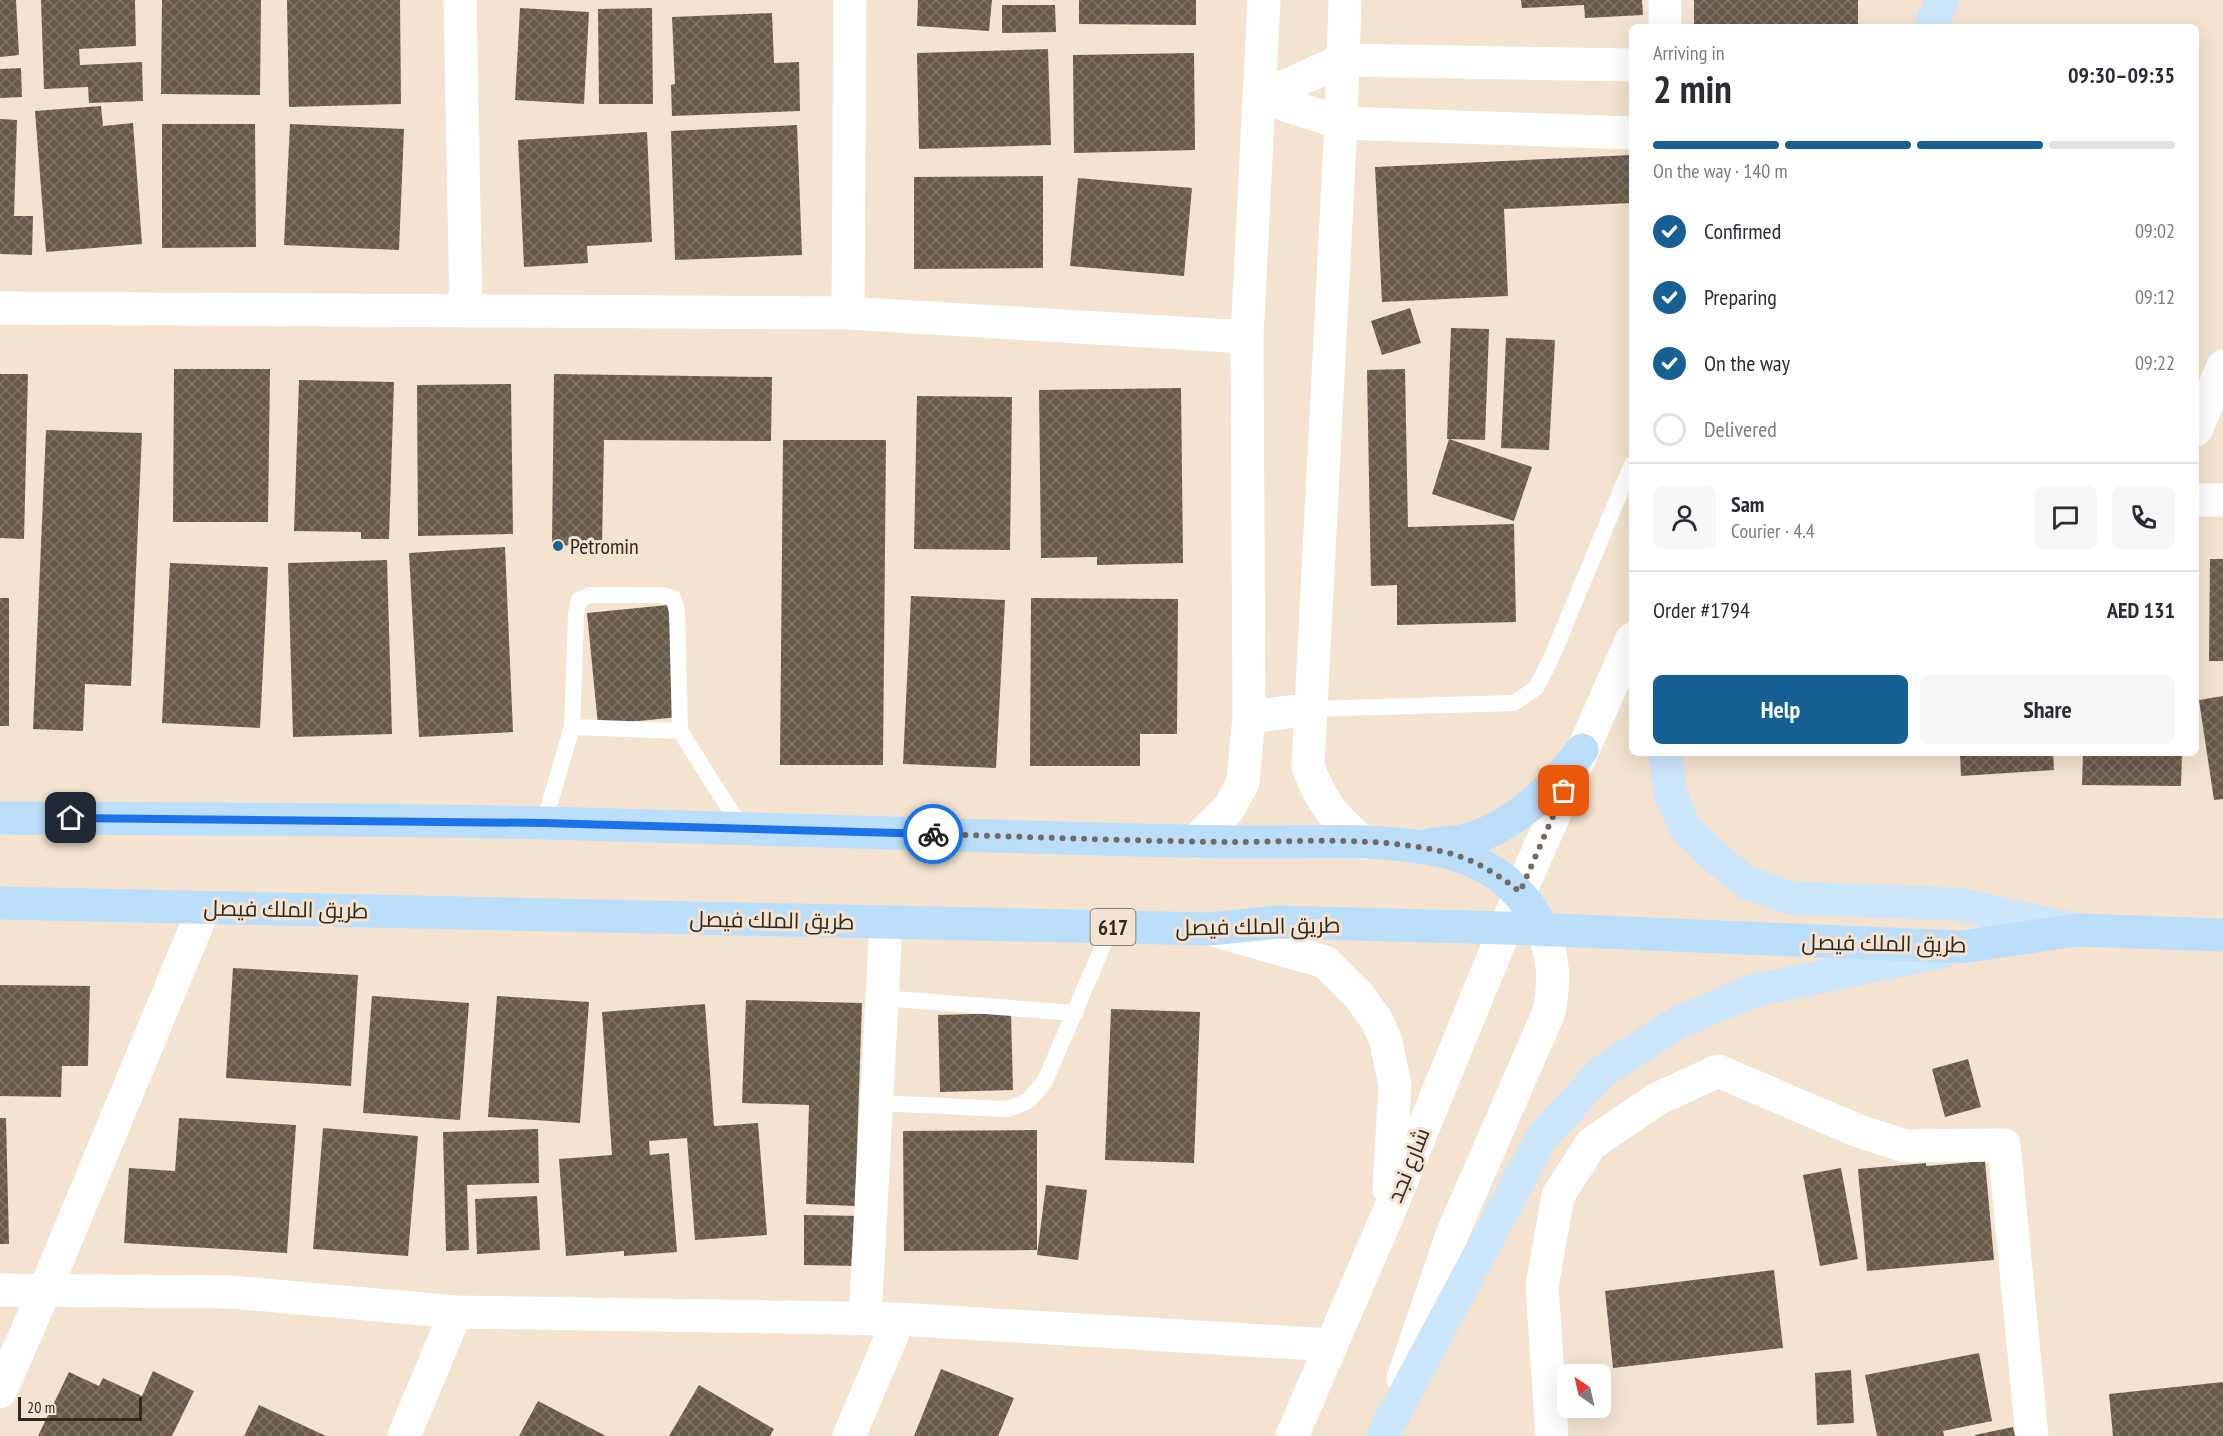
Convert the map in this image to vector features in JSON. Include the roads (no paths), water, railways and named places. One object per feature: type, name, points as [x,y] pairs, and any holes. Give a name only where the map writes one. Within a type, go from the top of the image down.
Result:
[{"type":"highway","points":[[1417,846],[1466,840],[1493,830],[1526,809],[1558,781],[1582,750]]},
{"type":"highway","points":[[0,818],[544,823],[1195,842],[1364,843],[1417,846],[1443,851],[1495,872],[1520,892],[1543,929]]},
{"type":"highway","name":"طريق الملك فيصل","points":[[0,903],[1210,929],[1278,922],[1506,927],[1961,947],[2077,930],[2223,934]]},
{"type":"main road","points":[[1665,756],[1670,793],[1686,829],[1747,883],[1792,898],[1956,904],[2077,930]]},
{"type":"main road","points":[[1383,1436],[1542,1137],[1603,1071],[1677,1023],[1752,991],[1961,947]]},
{"type":"street","points":[[460,0],[466,311]]},
{"type":"street","points":[[848,313],[850,0]]},
{"type":"street","points":[[1195,842],[1229,808],[1243,782],[1249,717],[1247,337],[1261,97],[1264,0]]},
{"type":"street","points":[[1345,0],[1341,123],[1308,766],[1317,792],[1332,812],[1364,843]]},
{"type":"street","points":[[1665,0],[1665,24]]},
{"type":"street","points":[[1261,97],[1343,60],[1629,65]]},
{"type":"street","points":[[1261,97],[1341,123],[1629,133]]},
{"type":"street","points":[[0,308],[848,313],[1247,337]]},
{"type":"street","points":[[2199,423],[2223,366]]},
{"type":"street","points":[[2199,500],[2223,500]]},
{"type":"street","name":"شارع نجد","points":[[1292,1436],[1388,1214],[1520,892],[1629,646]]},
{"type":"street","points":[[1249,717],[1311,709]]},
{"type":"street","points":[[0,1392],[45,1290],[204,908]]},
{"type":"street","points":[[865,1319],[886,922]]},
{"type":"street","points":[[1210,929],[1325,962],[1359,996],[1376,1018],[1386,1041],[1395,1086],[1388,1214]]},
{"type":"street","points":[[1383,1436],[1453,1232],[1549,1012],[1554,984],[1552,957],[1543,929]]},
{"type":"street","points":[[1552,1436],[1542,1286],[1558,1196],[1591,1144],[1657,1099],[1718,1071],[1856,1130],[1905,1146],[2004,1145],[2032,1436]]},
{"type":"street","points":[[0,1290],[232,1292],[456,1312],[899,1319],[1331,1345]]},
{"type":"street","points":[[404,1436],[456,1312]]},
{"type":"street","points":[[849,1436],[899,1319]]},
{"type":"lane","points":[[1311,709],[1514,704],[1536,688],[1550,661],[1629,471]]},
{"type":"lane","points":[[544,823],[572,727],[576,614],[579,600],[590,595],[662,595],[673,598],[677,610],[680,731],[742,829]]},
{"type":"lane","points":[[572,727],[680,731]]},
{"type":"lane","points":[[877,1103],[1008,1109],[1028,1101],[1045,1081],[1111,927]]},
{"type":"lane","points":[[882,998],[1075,1013]]},
{"type":"place","name":"Petromin","points":[[558,546]]}]
